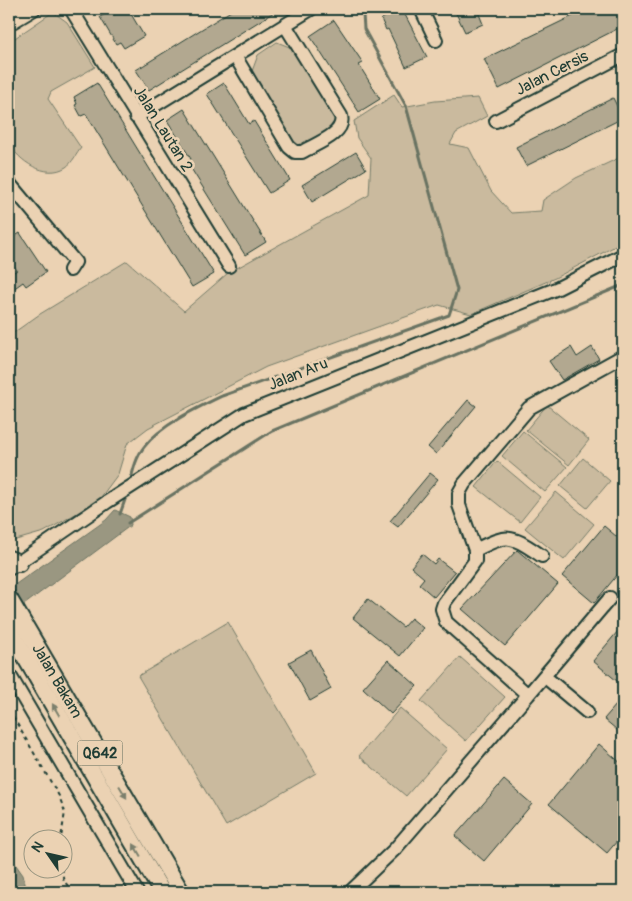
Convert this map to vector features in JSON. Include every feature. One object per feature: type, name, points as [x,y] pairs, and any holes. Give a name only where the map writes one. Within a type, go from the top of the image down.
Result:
[{"type":"main road","name":"Jalan Bakam","points":[[9,599],[181,892]]},
{"type":"main road","name":"Jalan Bakam","points":[[9,629],[162,892]]},
{"type":"street","points":[[9,24],[34,9]]},
{"type":"street","name":"Jalan Lautan 2","points":[[70,9],[229,266]]},
{"type":"street","points":[[136,117],[311,9]]},
{"type":"street","points":[[421,9],[436,40]]},
{"type":"street","points":[[235,56],[290,147],[295,152],[302,152],[340,130],[343,122],[341,116],[285,25]]},
{"type":"street","name":"Jalan Cersis","points":[[496,120],[623,55]]},
{"type":"street","points":[[9,183],[75,262],[70,270]]},
{"type":"street","name":"Jalan Aru","points":[[12,564],[244,414],[550,292],[623,254]]},
{"type":"street","points":[[528,695],[446,622],[442,609],[444,603],[474,565],[475,550],[459,505],[459,493],[464,484],[530,408],[623,356]]},
{"type":"street","points":[[475,550],[501,537],[521,542],[542,556]]},
{"type":"street","points":[[350,892],[395,849],[610,598]]},
{"type":"street","points":[[9,674],[137,892]]},
{"type":"street","points":[[544,676],[587,712]]},
{"type":"path","points":[[9,710],[59,796],[65,812],[63,828]]},
{"type":"path","points":[[63,878],[73,892]]},
{"type":"shaded area","points":[[53,12],[67,22],[95,67],[51,92],[48,99],[81,148],[66,167],[50,171],[33,167],[13,150],[9,143],[9,42]]},
{"type":"shaded area","points":[[277,42],[297,50],[338,115],[337,127],[302,149],[291,143],[251,74],[258,55]]},
{"type":"shaded area","points":[[394,95],[402,107],[435,101],[478,98],[487,116],[456,133],[450,144],[469,148],[491,191],[511,213],[541,211],[543,200],[576,178],[623,156],[623,242],[555,278],[471,314],[439,305],[266,367],[148,428],[127,444],[118,474],[98,501],[44,532],[9,542],[9,336],[40,314],[127,261],[184,311],[228,273],[369,195],[371,158],[357,138],[354,121]]},
{"type":"shaded area","points":[[547,405],[589,440],[569,465],[526,430]]},
{"type":"shaded area","points":[[523,431],[567,467],[545,492],[502,456]]},
{"type":"shaded area","points":[[583,458],[610,481],[587,508],[560,486]]},
{"type":"shaded area","points":[[497,461],[540,497],[520,522],[476,487]]},
{"type":"shaded area","points":[[556,492],[594,524],[564,560],[525,528]]},
{"type":"shaded area","points":[[115,510],[130,517],[131,525],[9,616],[9,589],[106,520]]},
{"type":"shaded area","points":[[228,622],[316,773],[226,826],[138,676]]},
{"type":"shaded area","points":[[460,657],[505,697],[466,741],[421,701]]},
{"type":"shaded area","points":[[400,708],[447,749],[406,796],[359,756]]},
{"type":"shaded area","points":[[9,855],[22,874],[27,892],[9,892]]},
{"type":"building","points":[[128,9],[144,36],[124,48],[120,42],[116,44],[100,17],[112,10],[114,15]]},
{"type":"building","points":[[234,9],[279,9],[149,90],[136,70]]},
{"type":"building","points":[[393,9],[402,9],[427,57],[406,67],[388,29],[386,30],[381,19],[385,17],[383,13]]},
{"type":"building","points":[[454,9],[477,9],[483,24],[465,32]]},
{"type":"building","points":[[587,9],[623,9],[623,26],[499,89],[484,59]]},
{"type":"building","points":[[334,20],[363,63],[359,65],[380,99],[359,112],[310,36]]},
{"type":"building","points":[[97,83],[214,274],[192,287],[86,114],[81,116],[75,105],[77,104],[74,97]]},
{"type":"building","points":[[224,83],[249,124],[254,121],[290,180],[269,193],[207,94]]},
{"type":"building","points":[[613,98],[623,118],[526,166],[516,147]]},
{"type":"building","points":[[184,109],[266,242],[245,255],[187,162],[191,159],[167,120]]},
{"type":"building","points":[[356,152],[366,169],[312,202],[302,185]]},
{"type":"building","points":[[20,233],[46,272],[26,286],[23,282],[9,292],[9,275],[17,270],[9,258],[9,240]]},
{"type":"building","points":[[571,347],[577,357],[592,347],[599,359],[562,380],[549,361]]},
{"type":"building","points":[[468,400],[476,406],[436,454],[428,447]]},
{"type":"building","points":[[430,473],[438,479],[398,527],[390,521]]},
{"type":"building","points":[[604,526],[623,542],[623,568],[594,603],[562,576]]},
{"type":"building","points":[[517,550],[558,584],[505,646],[462,609]]},
{"type":"building","points":[[422,554],[434,564],[438,559],[455,572],[434,597],[419,584],[424,578],[411,567]]},
{"type":"building","points":[[368,599],[403,627],[411,618],[423,628],[400,656],[353,618]]},
{"type":"building","points":[[623,625],[623,673],[617,681],[593,661]]},
{"type":"building","points":[[311,650],[331,689],[310,701],[289,662]]},
{"type":"building","points":[[388,660],[417,686],[391,714],[363,688]]},
{"type":"building","points":[[623,697],[623,735],[604,719]]},
{"type":"building","points":[[599,744],[623,765],[623,834],[607,853],[549,804]]},
{"type":"building","points":[[504,780],[532,804],[484,861],[455,836]]},
{"type":"waterway","points":[[130,483],[137,460],[144,447],[160,431],[191,412],[222,396],[449,315],[457,290],[406,106],[364,29],[363,14],[365,9]]},
{"type":"waterway","points":[[128,523],[272,431],[623,285]]},
{"type":"waterway","points":[[120,514],[127,494]]}]
